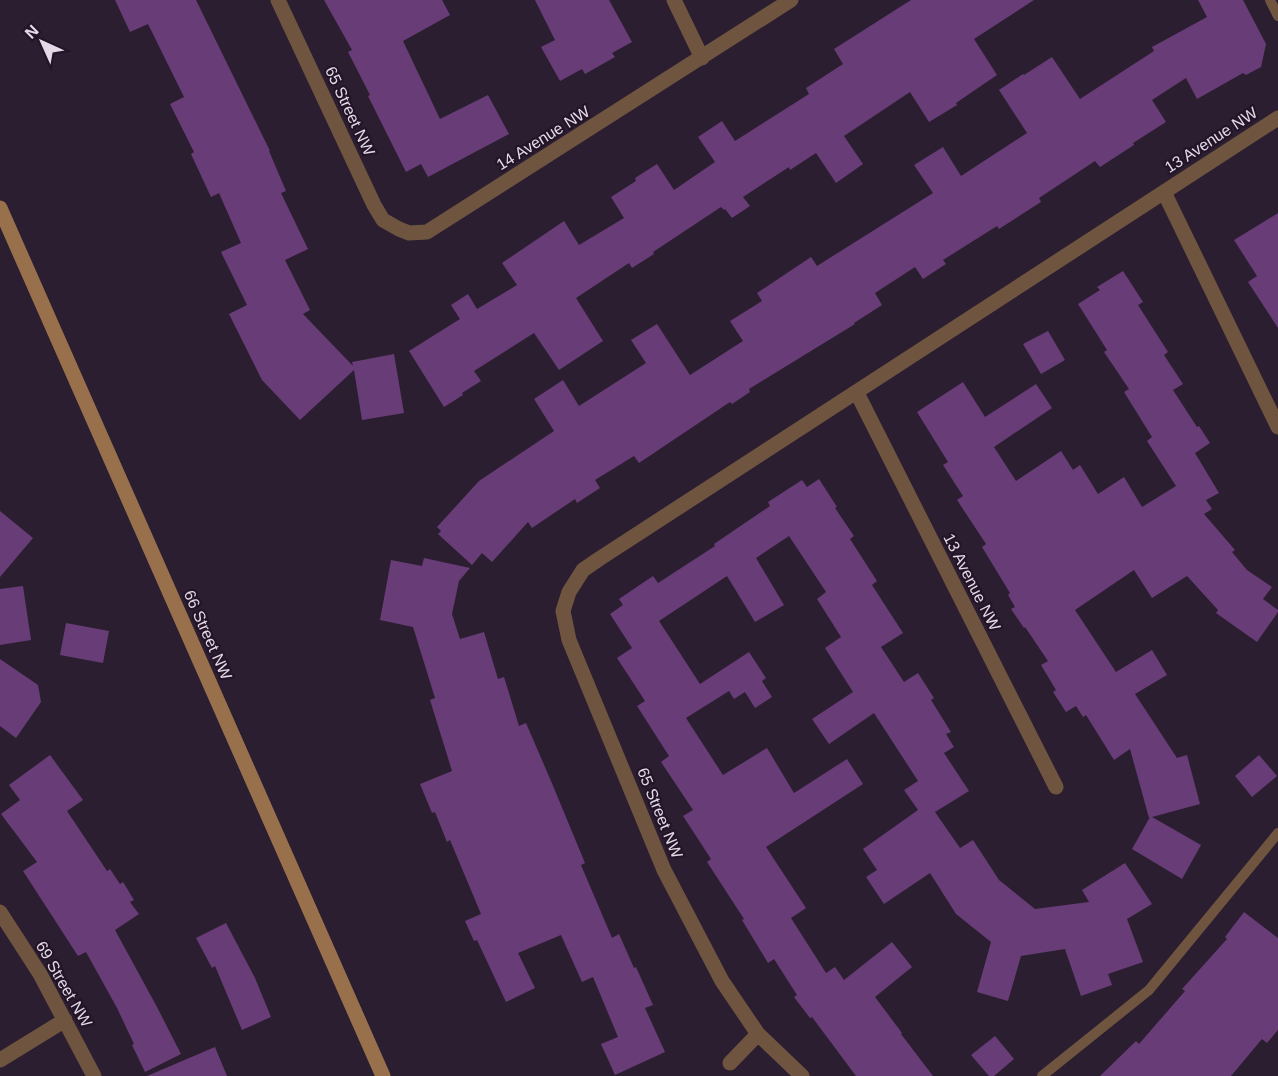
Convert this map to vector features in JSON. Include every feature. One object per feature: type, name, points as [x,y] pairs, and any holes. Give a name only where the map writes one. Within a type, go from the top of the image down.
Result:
[{"type":"main road","name":"66 Street NW","points":[[0,208],[383,1076]]},
{"type":"street","name":"65 Street NW","points":[[278,0],[374,205],[383,220],[399,229]]},
{"type":"street","points":[[674,0],[702,58]]},
{"type":"street","name":"14 Avenue NW","points":[[399,229],[409,233],[427,232],[791,0]]},
{"type":"street","name":"13 Avenue NW","points":[[569,592],[583,570],[599,559],[1278,118]]},
{"type":"street","name":"13 Avenue NW","points":[[1164,192],[1278,427]]},
{"type":"street","name":"13 Avenue NW","points":[[857,393],[1056,787]]},
{"type":"street","name":"65 Street NW","points":[[569,592],[564,611],[569,640],[664,870],[722,981],[758,1034],[802,1076]]},
{"type":"street","name":"69 Street NW","points":[[0,912],[40,974],[94,1076]]},
{"type":"street","points":[[0,1060],[65,1020]]},
{"type":"street","points":[[730,1063],[758,1034]]},
{"type":"lane","points":[[1270,0],[1278,16]]},
{"type":"lane","points":[[1042,1076],[1149,990],[1278,833]]},
{"type":"building","points":[[115,0],[196,0],[270,151],[286,191],[281,193],[308,249],[285,260],[310,310],[303,314],[353,366],[352,362],[394,354],[404,413],[362,420],[354,370],[300,420],[262,380],[229,314],[247,305],[221,252],[241,243],[219,193],[211,197],[191,154],[194,152],[170,104],[184,97],[148,24],[130,32]]},
{"type":"building","points":[[324,0],[442,0],[450,15],[403,41],[440,119],[488,95],[509,134],[428,177],[421,164],[406,172],[348,52],[352,50]]},
{"type":"building","points":[[535,0],[609,0],[632,42],[612,53],[615,57],[585,74],[582,69],[560,81],[541,47],[555,40]]},
{"type":"building","points":[[911,0],[1034,0],[974,39],[997,75],[956,103],[957,105],[929,122],[910,92],[844,136],[863,164],[836,183],[816,153],[790,170],[789,167],[743,197],[750,206],[732,218],[721,207],[632,268],[629,263],[576,298],[603,341],[559,370],[534,333],[474,371],[481,381],[444,407],[409,351],[460,319],[451,305],[468,294],[477,309],[517,285],[502,263],[564,221],[579,245],[624,218],[611,197],[657,164],[674,190],[715,162],[698,137],[722,121],[735,141],[809,94],[806,88],[843,64],[834,49]]},
{"type":"building","points":[[1198,0],[1243,0],[1266,44],[1261,67],[1246,75],[1243,73],[1197,99],[1186,78],[1152,100],[1166,122],[1133,143],[1134,145],[1100,167],[1095,161],[1039,198],[1041,202],[999,229],[997,226],[943,260],[946,264],[923,279],[915,267],[875,293],[882,305],[855,324],[749,389],[750,392],[732,404],[730,402],[639,463],[634,456],[595,480],[600,488],[577,503],[575,499],[532,528],[528,522],[492,562],[482,553],[472,565],[438,534],[441,531],[437,527],[479,481],[554,431],[534,399],[563,380],[579,406],[646,363],[631,340],[657,324],[690,375],[743,341],[730,321],[762,301],[757,293],[811,257],[817,266],[933,193],[914,165],[943,147],[961,176],[1027,133],[999,90],[1052,57],[1080,99],[1154,51],[1152,47],[1207,17]]},
{"type":"building","points":[[1278,213],[1278,328],[1248,282],[1257,276],[1234,240]]},
{"type":"building","points":[[1123,271],[1143,302],[1138,305],[1168,352],[1164,355],[1183,384],[1173,390],[1210,443],[1195,453],[1219,493],[1206,500],[1212,509],[1204,514],[1235,550],[1232,552],[1247,570],[1272,587],[1263,599],[1278,610],[1257,642],[1216,613],[1218,610],[1187,576],[1152,598],[1134,570],[1075,610],[1116,672],[1152,650],[1167,675],[1135,694],[1177,758],[1187,755],[1200,804],[1152,817],[1201,845],[1182,879],[1132,849],[1150,817],[1130,749],[1114,760],[1086,715],[1083,717],[1076,706],[1066,712],[1053,692],[1056,690],[1041,665],[1048,661],[1011,609],[1015,607],[1008,595],[1010,593],[982,547],[986,544],[957,500],[963,496],[943,465],[948,462],[917,412],[963,382],[985,417],[1036,384],[1052,408],[994,447],[1016,481],[1061,451],[1073,470],[1080,465],[1098,494],[1124,477],[1142,507],[1176,486],[1147,441],[1152,437],[1124,392],[1129,389],[1104,352],[1107,350],[1078,304],[1100,290],[1097,287]]},
{"type":"building","points":[[1048,331],[1065,360],[1041,374],[1023,344]]},
{"type":"building","points":[[819,479],[854,536],[850,539],[877,581],[872,585],[903,633],[881,647],[904,682],[918,673],[934,698],[931,700],[951,732],[946,734],[954,747],[944,753],[969,791],[935,812],[960,848],[973,840],[999,880],[1035,909],[1089,902],[1082,890],[1125,863],[1152,904],[1127,919],[1143,962],[1108,974],[1112,985],[1081,996],[1065,949],[1021,956],[1008,1001],[977,992],[991,942],[956,914],[930,873],[884,904],[866,877],[877,870],[863,849],[918,810],[904,790],[918,781],[874,713],[829,744],[812,719],[853,692],[825,648],[841,637],[817,599],[826,592],[789,536],[756,558],[784,605],[755,622],[727,576],[659,621],[700,684],[749,652],[766,678],[762,681],[772,697],[755,708],[745,692],[734,699],[729,691],[686,718],[723,775],[767,748],[794,793],[847,759],[863,784],[766,847],[806,908],[791,918],[826,973],[835,967],[844,980],[892,942],[912,967],[875,997],[933,1076],[856,1076],[812,1017],[810,1018],[794,997],[797,995],[774,959],[768,963],[742,920],[744,919],[707,862],[711,859],[683,816],[693,810],[661,762],[669,756],[637,706],[645,701],[617,658],[632,648],[610,614],[623,605],[619,599],[653,576],[658,583],[715,546],[714,544],[770,506],[768,502],[802,480],[807,487]]},
{"type":"building","points":[[0,511],[33,538],[0,577]]},
{"type":"building","points":[[424,558],[470,568],[459,581],[452,614],[460,639],[484,632],[498,679],[504,677],[519,726],[526,723],[585,863],[581,865],[612,938],[619,934],[653,1005],[645,1008],[665,1052],[615,1075],[601,1044],[618,1037],[593,977],[582,982],[561,935],[518,953],[535,988],[506,1002],[477,940],[474,941],[465,921],[481,914],[450,840],[447,842],[420,784],[452,771],[430,700],[435,698],[413,627],[380,620],[391,560],[422,566]]},
{"type":"building","points":[[23,586],[31,640],[0,645],[0,589]]},
{"type":"building","points":[[66,623],[109,631],[103,663],[60,655]]},
{"type":"building","points":[[0,659],[38,685],[41,702],[16,738],[0,726]]},
{"type":"building","points":[[50,755],[83,800],[67,811],[107,871],[110,869],[120,884],[123,882],[134,900],[130,902],[139,914],[115,930],[181,1054],[145,1072],[117,1008],[86,952],[78,956],[23,871],[37,862],[1,814],[20,800],[9,785]]},
{"type":"building","points":[[1259,755],[1277,776],[1252,797],[1235,776]]},
{"type":"building","points":[[1244,912],[1278,938],[1278,1030],[1267,1043],[1262,1039],[1231,1076],[1100,1076],[1136,1041],[1139,1044],[1185,991],[1182,989],[1227,939],[1225,937]]},
{"type":"building","points":[[226,923],[255,978],[271,1017],[242,1030],[215,966],[212,968],[196,938]]},
{"type":"building","points":[[995,1036],[1014,1059],[994,1076],[989,1076],[971,1055]]},
{"type":"building","points":[[215,1047],[227,1076],[147,1076]]}]
